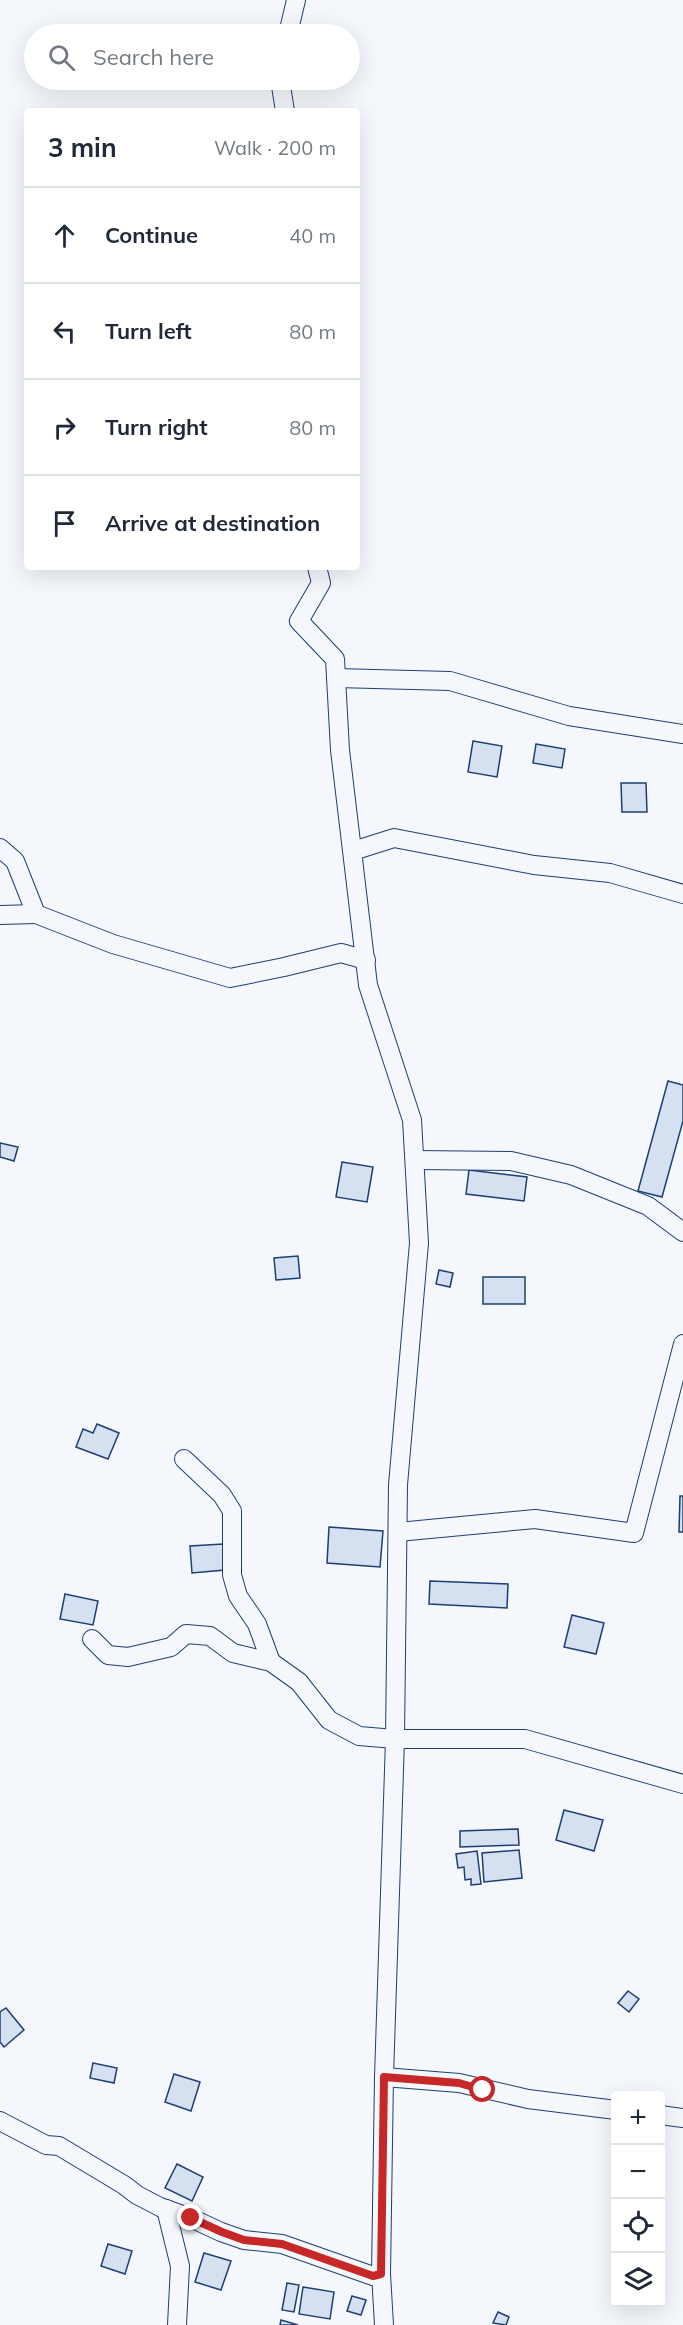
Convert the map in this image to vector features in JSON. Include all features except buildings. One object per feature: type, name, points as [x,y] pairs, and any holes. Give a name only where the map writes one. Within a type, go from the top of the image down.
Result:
[{"type":"street","points":[[290,24],[296,0]]},
{"type":"street","points":[[282,90],[285,108]]},
{"type":"street","points":[[317,570],[321,583],[299,621],[334,659],[340,750],[368,985],[412,1120],[419,1243],[398,1485],[395,1739],[384,2077],[381,2274],[384,2325]]},
{"type":"street","points":[[336,678],[450,681],[569,716],[683,734]]},
{"type":"street","points":[[353,851],[394,838],[534,865],[610,873],[683,894]]},
{"type":"street","points":[[0,848],[15,861],[36,914]]},
{"type":"street","points":[[0,915],[36,914],[113,944],[230,978],[284,968],[341,953],[366,960]]},
{"type":"street","points":[[415,1160],[511,1161],[571,1175],[648,1206],[683,1232]]},
{"type":"street","points":[[398,1532],[535,1519],[634,1533],[683,1344]]},
{"type":"street","points":[[184,1459],[222,1495],[232,1511],[232,1575],[238,1596],[257,1624],[271,1662]]},
{"type":"street","points":[[92,1639],[108,1655],[128,1657],[171,1647],[186,1635],[210,1636],[233,1653],[271,1662],[299,1682],[329,1720],[359,1736],[395,1739],[525,1739],[683,1784]]},
{"type":"street","points":[[384,2077],[459,2083],[528,2099],[611,2109]]},
{"type":"street","points":[[665,2116],[683,2118]]},
{"type":"street","points":[[0,2121],[46,2145],[59,2146],[137,2195],[166,2209],[244,2240],[282,2244],[373,2276],[381,2274]]},
{"type":"street","points":[[166,2209],[180,2266],[177,2325]]},
{"type":"route","points":[[191,2218],[244,2240],[282,2244],[373,2276],[381,2274],[384,2077],[459,2083],[483,2090]]}]
